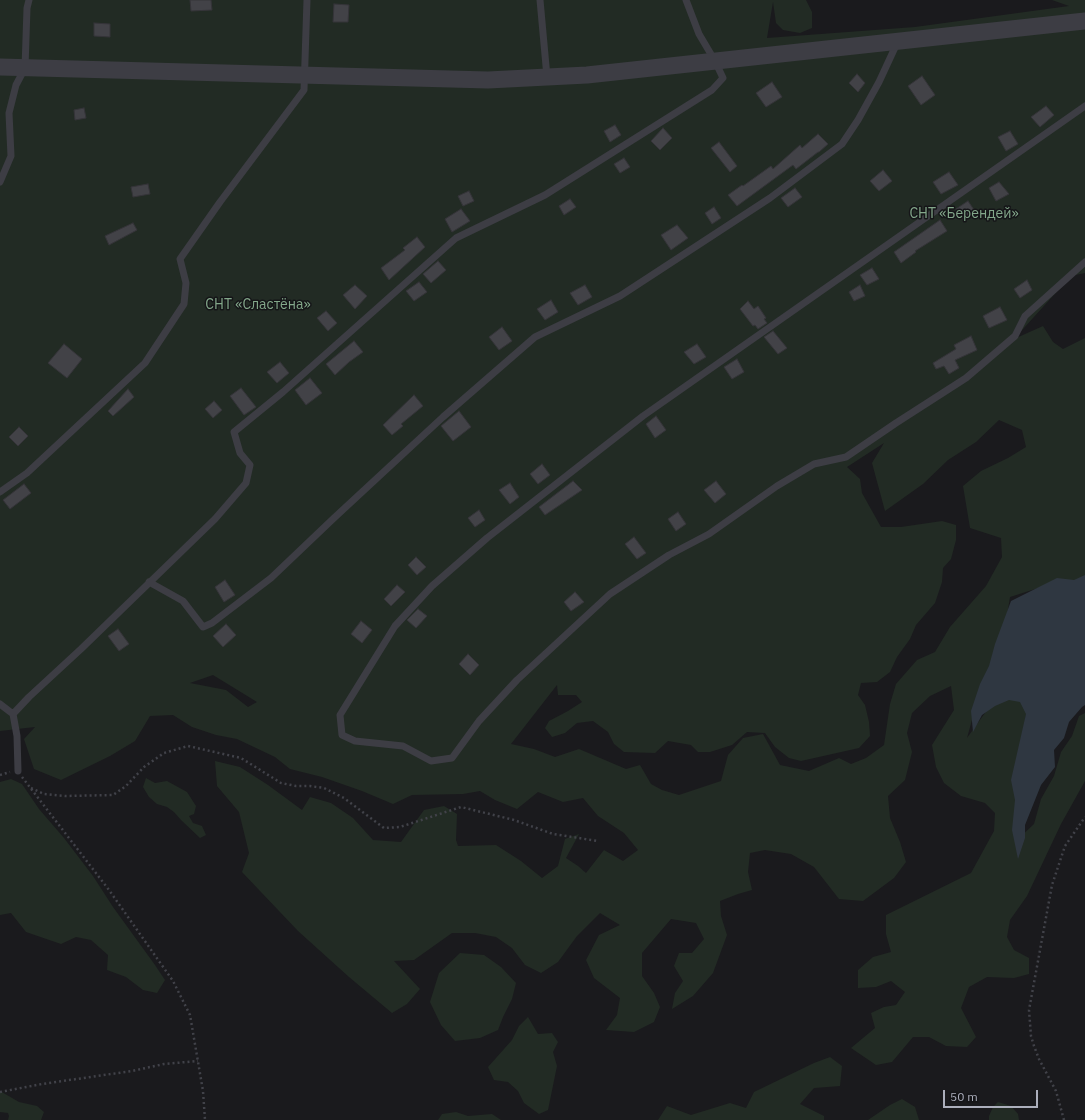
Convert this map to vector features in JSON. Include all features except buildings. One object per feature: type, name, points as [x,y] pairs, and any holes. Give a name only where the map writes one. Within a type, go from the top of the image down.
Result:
[{"type":"street","points":[[0,67],[488,80],[587,75],[1085,21]]},
{"type":"lane","points":[[0,182],[11,156],[9,114],[16,84],[25,68],[27,8],[29,0]]},
{"type":"lane","points":[[0,492],[27,473],[145,363],[184,304],[186,283],[180,259],[220,202],[304,90],[307,0]]},
{"type":"lane","points":[[540,0],[547,77]]},
{"type":"lane","points":[[13,714],[215,518],[246,483],[250,465],[240,453],[234,432],[283,392],[456,238],[545,195],[712,90],[723,78],[699,34],[686,0]]},
{"type":"lane","points":[[149,582],[183,601],[203,627],[212,624],[271,578],[443,417],[535,337],[620,296],[770,198],[842,144],[858,120],[898,41]]},
{"type":"lane","points":[[1085,106],[642,416],[487,538],[432,586],[394,626],[340,715],[342,735],[355,741],[403,746],[431,761],[452,758],[479,721],[517,680],[610,594],[669,555],[709,534],[777,486],[814,464],[846,457],[966,378],[1015,336],[1025,316],[1085,262]]},
{"type":"lane","points":[[0,704],[13,714],[17,736],[18,771]]},
{"type":"path","points":[[31,788],[44,794],[65,796],[113,795],[126,786],[144,767],[164,753],[188,746],[241,758],[282,783],[296,786],[324,788],[344,798],[384,828],[400,827],[461,807],[514,820],[553,834],[598,841]]},
{"type":"path","points":[[0,775],[18,771],[109,890],[173,981],[190,1015],[204,1091],[205,1120]]},
{"type":"path","points":[[1064,1120],[1056,1091],[1039,1059],[1034,1046],[1029,1021],[1029,1010],[1052,884],[1065,846],[1085,817]]},
{"type":"path","points":[[0,1092],[42,1084],[132,1071],[164,1064],[198,1061]]},
{"type":"green space","points":[[0,0],[806,0],[812,12],[812,28],[800,33],[783,30],[776,23],[773,2],[767,38],[915,27],[1069,6],[1052,0],[1085,0],[1085,273],[1071,276],[1014,339],[1043,326],[1053,342],[1063,349],[1085,338],[1085,579],[1054,583],[1010,597],[1002,646],[975,709],[967,738],[995,699],[1010,692],[1027,703],[1016,841],[1034,824],[1041,799],[1054,776],[1061,752],[1072,736],[1079,716],[1085,713],[1085,781],[1061,824],[1027,896],[1010,920],[1007,937],[1014,950],[1029,958],[1029,974],[1014,978],[987,977],[969,987],[961,1008],[976,1037],[967,1047],[946,1046],[929,1037],[913,1037],[892,1062],[876,1065],[851,1048],[875,1028],[871,1013],[884,1007],[896,1005],[905,992],[891,981],[876,987],[858,988],[858,970],[873,957],[891,952],[886,934],[886,915],[971,873],[994,831],[995,813],[985,803],[961,796],[944,783],[936,767],[932,745],[954,710],[951,686],[930,696],[912,713],[907,733],[912,752],[905,780],[888,796],[890,818],[906,862],[894,878],[863,901],[839,899],[814,867],[791,854],[765,850],[750,853],[748,872],[752,890],[720,901],[721,916],[727,935],[713,973],[693,996],[672,1009],[675,993],[683,981],[674,966],[679,953],[692,953],[704,939],[696,923],[671,919],[642,953],[642,976],[654,993],[660,1007],[654,1022],[634,1032],[606,1030],[617,1015],[620,998],[594,978],[586,960],[599,935],[620,925],[600,913],[577,936],[558,962],[541,973],[525,965],[512,948],[496,937],[475,933],[452,933],[414,960],[394,961],[420,989],[407,1004],[392,1013],[298,931],[242,872],[249,853],[239,812],[217,786],[215,761],[240,767],[302,810],[310,797],[331,803],[353,818],[373,840],[401,842],[424,810],[444,806],[457,814],[456,840],[458,846],[496,845],[521,861],[542,878],[558,866],[565,839],[579,834],[566,858],[586,873],[604,850],[623,861],[638,850],[624,833],[598,816],[583,798],[563,802],[538,792],[517,809],[495,800],[480,791],[463,794],[412,795],[393,804],[322,777],[290,769],[275,757],[237,739],[216,735],[192,727],[173,715],[150,716],[135,741],[110,756],[61,780],[34,769],[24,739],[35,727],[0,731]],"holes":[[[999,420],[1022,430],[1026,447],[1008,458],[981,471],[963,486],[970,528],[1001,538],[1002,557],[986,586],[950,627],[935,652],[917,660],[896,684],[890,704],[884,745],[866,758],[851,764],[839,758],[809,771],[780,765],[763,734],[743,738],[728,755],[721,781],[679,795],[662,790],[651,784],[640,765],[626,769],[579,749],[555,757],[534,749],[511,744],[557,685],[558,695],[576,695],[582,702],[549,721],[545,728],[552,737],[565,733],[577,723],[593,721],[608,732],[614,744],[624,752],[655,753],[668,741],[691,745],[698,752],[710,752],[732,745],[747,732],[765,733],[775,747],[789,758],[801,761],[859,748],[870,736],[869,722],[865,705],[858,695],[861,683],[877,682],[890,672],[897,657],[910,639],[916,625],[935,603],[942,582],[943,568],[951,559],[956,540],[956,525],[942,521],[901,527],[881,527],[862,493],[860,479],[847,467],[884,443],[872,463],[885,511],[923,484],[948,460],[976,442]],[[213,675],[257,702],[248,707],[226,690],[190,683]]]},
{"type":"green space","points":[[146,778],[155,783],[167,781],[187,792],[196,806],[194,814],[189,816],[193,823],[202,826],[206,835],[200,838],[174,812],[167,807],[157,804],[149,797],[143,787]]},
{"type":"green space","points":[[11,779],[22,784],[39,809],[64,838],[93,876],[113,907],[155,965],[165,980],[157,993],[143,990],[126,977],[107,970],[108,955],[91,940],[76,937],[61,944],[26,932],[11,913],[0,915],[0,782]]},
{"type":"green space","points":[[460,953],[484,955],[501,967],[516,983],[512,999],[498,1030],[480,1038],[455,1041],[441,1025],[430,1002],[439,973]]},
{"type":"green space","points":[[528,1017],[538,1034],[552,1033],[558,1042],[553,1052],[557,1066],[548,1110],[539,1114],[524,1103],[518,1091],[508,1082],[494,1080],[488,1067],[512,1040],[519,1026]]},
{"type":"green space","points":[[830,1057],[842,1066],[840,1086],[814,1088],[800,1104],[824,1116],[824,1120],[658,1120],[667,1106],[691,1115],[730,1103],[746,1108],[754,1092],[814,1063]]},
{"type":"green space","points":[[0,1091],[19,1102],[37,1106],[44,1112],[41,1120],[8,1120],[8,1113],[0,1112]]},
{"type":"green space","points":[[902,1099],[915,1107],[919,1120],[868,1120],[890,1105]]},
{"type":"green space","points":[[998,1102],[1011,1106],[1018,1114],[1019,1120],[989,1120],[993,1107]]},
{"type":"green space","points":[[456,1112],[468,1116],[492,1114],[501,1120],[438,1120],[442,1114]]},
{"type":"shaded area","points":[[1085,575],[1085,705],[1069,722],[1064,738],[1054,750],[1055,767],[1041,785],[1025,825],[1025,838],[1018,859],[1012,830],[1015,800],[1011,780],[1026,714],[1020,702],[1009,700],[995,706],[982,715],[973,732],[971,711],[980,684],[989,666],[995,644],[1011,601],[1057,578],[1074,580]]},
{"type":"park label","name":"СНТ «Берендей»","points":[[964,214]]},
{"type":"park label","name":"СНТ «Сластёна»","points":[[258,305]]}]
